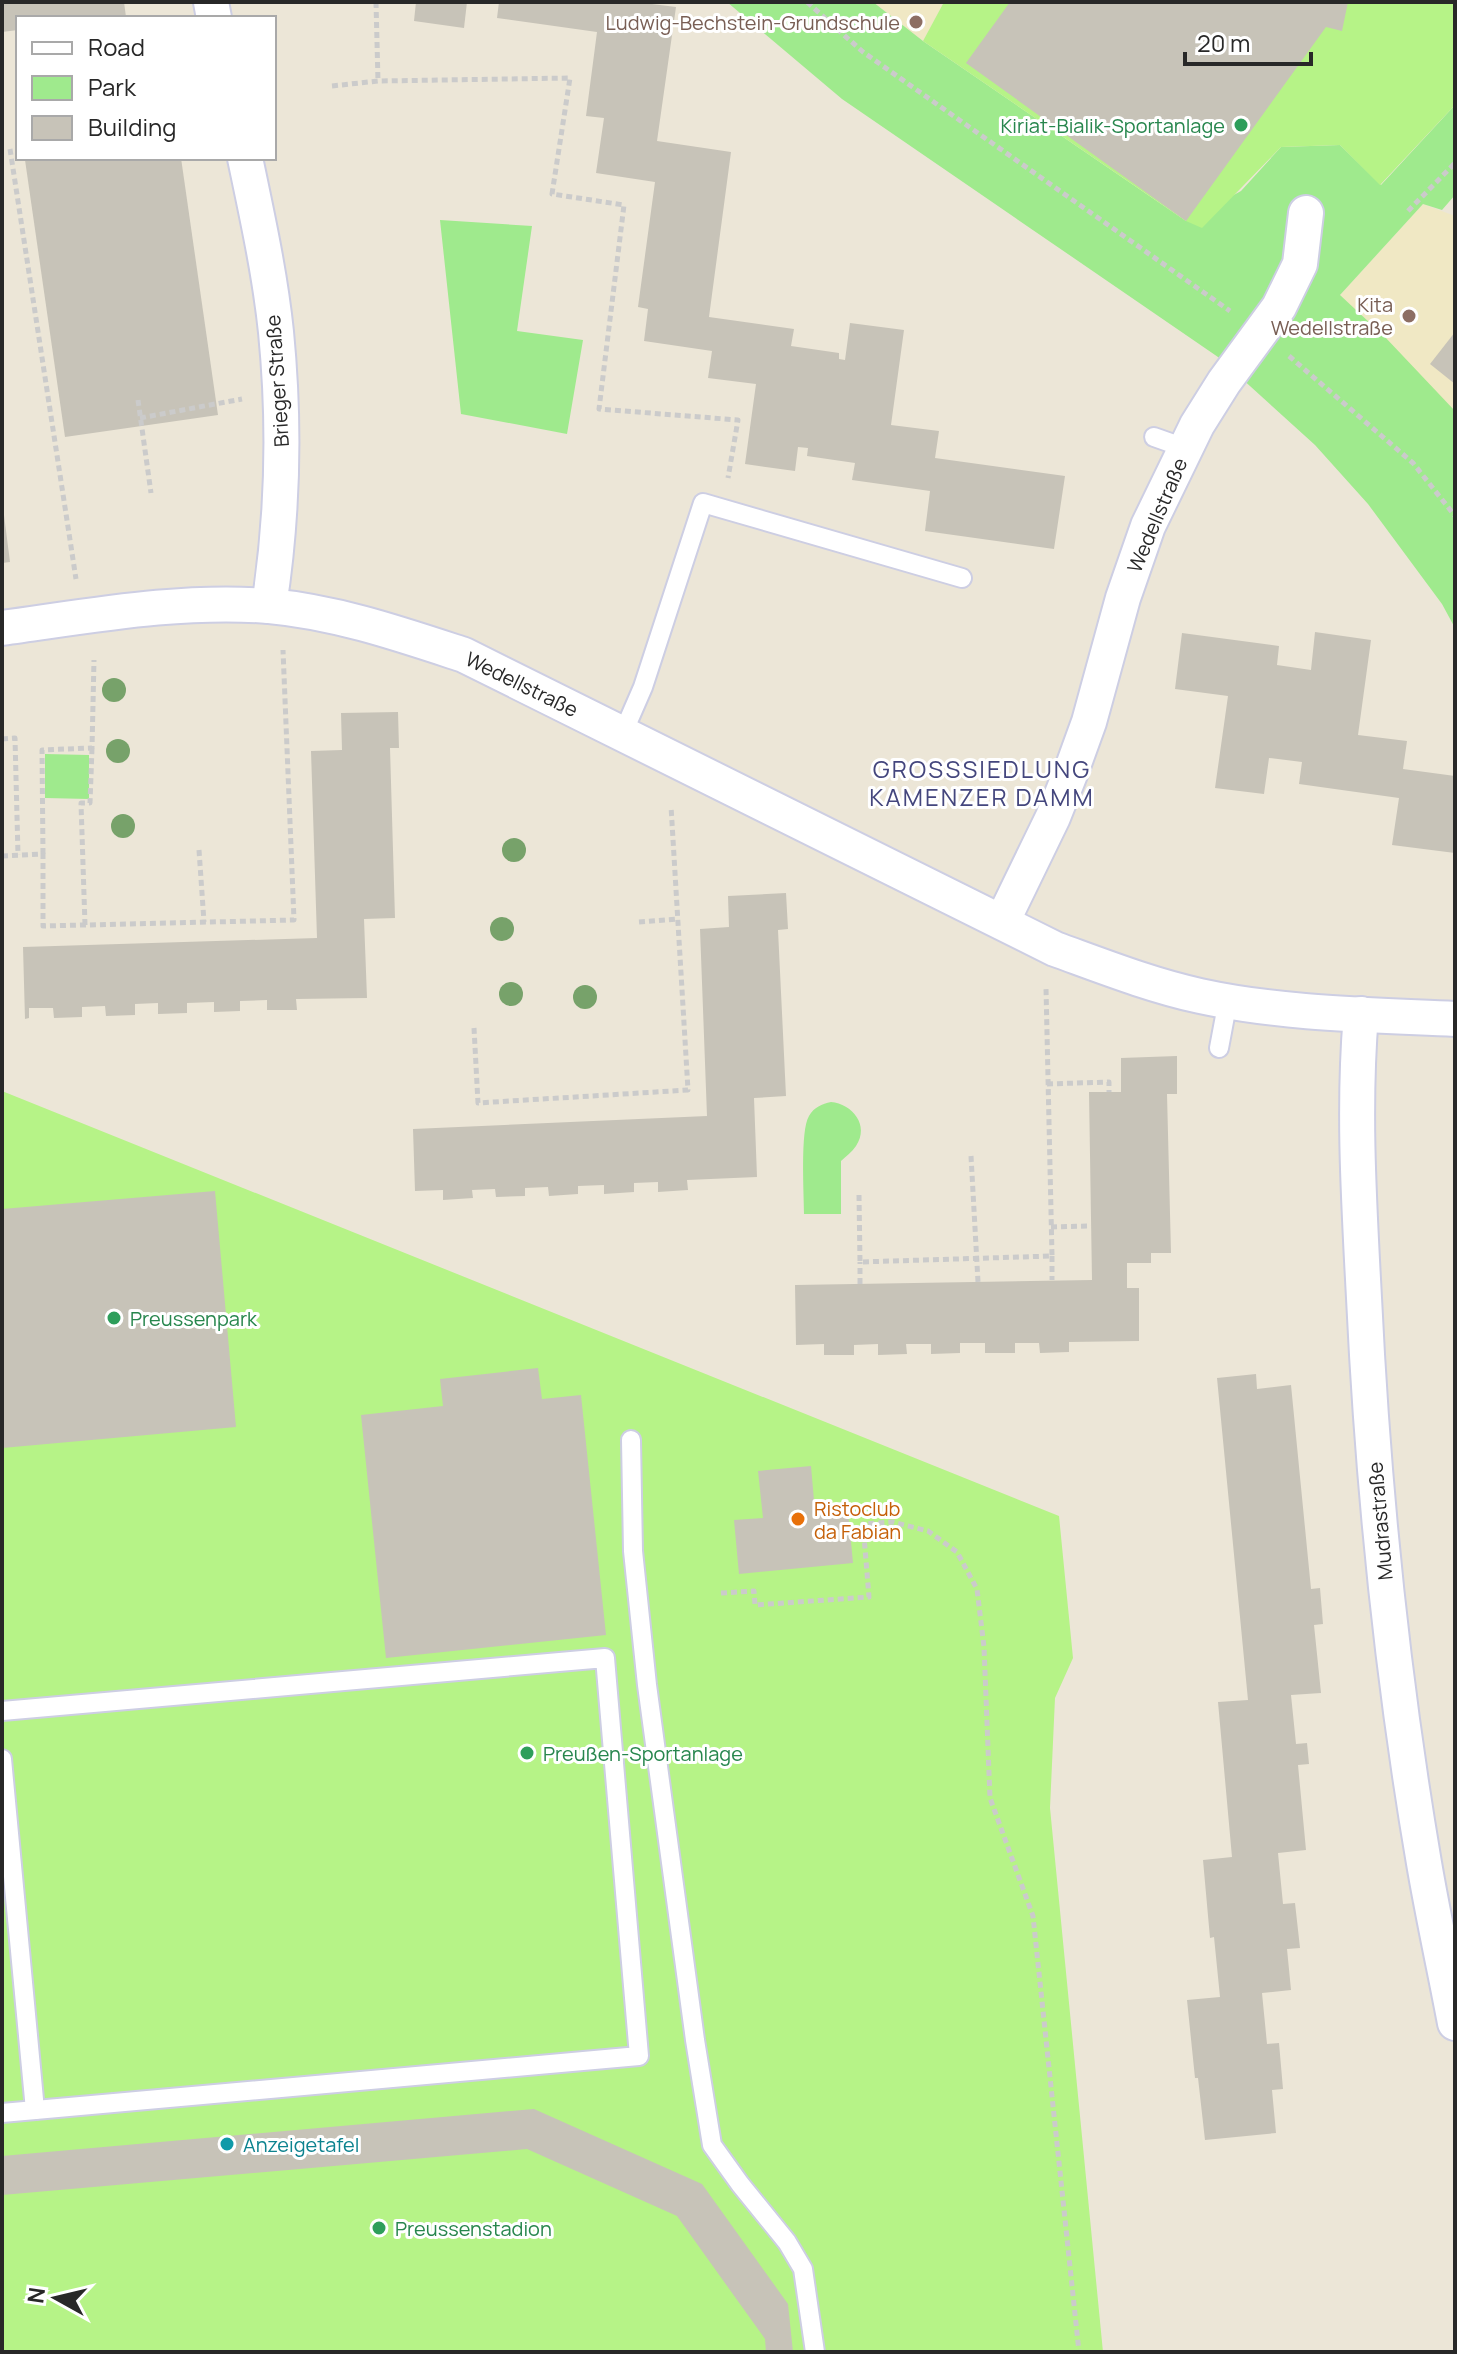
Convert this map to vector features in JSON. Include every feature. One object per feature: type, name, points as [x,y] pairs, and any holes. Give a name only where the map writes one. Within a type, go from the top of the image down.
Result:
[{"type":"street","name":"Brieger Straße","points":[[245,160],[276,329],[280,393],[280,508],[269,606]]},
{"type":"street","name":"Wedellstraße","points":[[1002,922],[1053,817],[1089,722],[1170,442],[1211,403],[1279,307],[1300,264],[1306,213]]},
{"type":"street","name":"Wedellstraße","points":[[2,628],[157,608],[269,606],[385,629],[464,655],[1055,949],[1200,996],[1270,1007],[1455,1019]]},
{"type":"street","name":"Mudrastraße","points":[[1361,1014],[1356,1073],[1360,1225],[1378,1515],[1392,1649],[1424,1863],[1455,2023]]},
{"type":"lane","points":[[623,733],[643,687],[703,503],[962,578]]},
{"type":"lane","points":[[1219,1048],[1228,1000]]},
{"type":"lane","points":[[631,1440],[633,1551],[647,1685],[712,2145],[787,2242],[803,2269],[815,2352]]},
{"type":"lane","points":[[2,1711],[605,1658],[639,2056],[2,2113]]},
{"type":"lane","points":[[2,1759],[35,2110]]},
{"type":"path","points":[[376,2],[378,81]]},
{"type":"path","points":[[807,2],[863,52],[1260,333],[1413,463],[1455,516]]},
{"type":"path","points":[[332,86],[378,81],[570,78],[552,194],[624,205],[599,409],[738,420],[723,509]]},
{"type":"path","points":[[10,149],[77,582]]},
{"type":"path","points":[[1408,211],[1455,163]]},
{"type":"path","points":[[140,418],[254,397]]},
{"type":"path","points":[[138,400],[151,493]]},
{"type":"path","points":[[92,748],[42,750],[43,926],[294,920],[283,650]]},
{"type":"path","points":[[85,925],[81,803],[90,803],[94,660]]},
{"type":"path","points":[[2,739],[15,738],[18,855]]},
{"type":"path","points":[[474,1028],[478,1103],[688,1090],[671,806]]},
{"type":"path","points":[[199,850],[204,922]]},
{"type":"path","points":[[2,856],[43,854]]},
{"type":"path","points":[[639,922],[677,919]]},
{"type":"path","points":[[1046,988],[1052,1280]]},
{"type":"path","points":[[1047,1084],[1109,1082],[1109,1092]]},
{"type":"path","points":[[971,1156],[978,1282]]},
{"type":"path","points":[[859,1195],[860,1284]]},
{"type":"path","points":[[1051,1227],[1091,1226]]},
{"type":"path","points":[[860,1262],[1052,1256]]},
{"type":"path","points":[[721,1593],[754,1591],[755,1605],[869,1597],[863,1524],[893,1522],[928,1531],[957,1552],[977,1589],[984,1647],[990,1798],[1033,1916],[1079,2352]]},
{"type":"shaded area","name":"Ludwig-Bechstein-Grundschule","points":[[873,2],[944,2],[923,41]]},
{"type":"shaded area","name":"Kita Wedellstraße","points":[[1423,204],[1455,216],[1455,411],[1340,295]]},
{"type":"green space","points":[[727,2],[873,2],[923,41],[1186,221],[1241,191],[1281,147],[1340,145],[1381,185],[1455,105],[1455,195],[1442,210],[1423,204],[1340,295],[1455,411],[1455,628],[1442,604],[1368,504],[1315,445],[1218,357],[842,99]]},
{"type":"green space","name":"Kiriat-Bialik-Sportanlage","points":[[944,2],[1455,2],[1455,105],[1380,185],[1340,145],[1281,147],[1202,228],[1186,221],[923,41]]},
{"type":"green space","points":[[440,220],[532,226],[517,331],[583,340],[567,434],[461,414]]},
{"type":"green space","points":[[45,754],[89,755],[89,799],[45,798]]},
{"type":"green space","name":"Preußen-Sportanlage","points":[[2,1091],[1059,1516],[1073,1658],[1055,1698],[1050,1808],[1103,2352],[2,2352]]},
{"type":"green space","points":[[831,1102],[846,1107],[857,1117],[860,1138],[841,1161],[841,1214],[804,1214],[803,1148],[806,1123],[813,1110]]},
{"type":"building","points":[[2,2],[124,2],[126,16],[16,16],[16,30],[2,32]]},
{"type":"building","points":[[416,2],[467,2],[464,28],[414,21]]},
{"type":"building","points":[[499,2],[636,2],[676,7],[657,141],[731,152],[709,317],[794,329],[791,346],[839,353],[839,359],[845,360],[850,323],[904,330],[891,425],[939,431],[935,458],[1065,476],[1054,549],[925,531],[930,491],[852,480],[855,463],[807,456],[808,448],[798,447],[795,471],[745,464],[756,384],[708,378],[712,351],[644,341],[648,309],[638,307],[655,182],[596,173],[604,118],[586,116],[597,32],[497,18]]},
{"type":"building","name":"Kiriat-Bialik-Sportanlage","points":[[1010,2],[1348,2],[1342,31],[1326,27],[1186,221],[966,63]]},
{"type":"building","points":[[25,160],[181,160],[218,415],[65,437]]},
{"type":"building","points":[[1455,332],[1455,384],[1430,364]]},
{"type":"building","points":[[2,515],[10,562],[2,563]]},
{"type":"building","points":[[1315,632],[1371,640],[1358,735],[1407,741],[1403,769],[1455,776],[1455,853],[1392,845],[1399,798],[1299,784],[1302,762],[1269,758],[1264,794],[1215,788],[1228,696],[1175,689],[1182,633],[1279,646],[1277,665],[1311,670]]},
{"type":"building","points":[[398,712],[399,748],[390,748],[395,918],[364,919],[367,998],[296,999],[297,1010],[267,1010],[267,1000],[240,1001],[240,1011],[214,1012],[214,1002],[187,1003],[187,1013],[158,1014],[158,1003],[135,1004],[135,1015],[106,1016],[105,1006],[82,1007],[82,1017],[54,1018],[53,1008],[29,1008],[29,1018],[25,1019],[23,947],[317,938],[311,751],[342,750],[341,713]]},
{"type":"building","points":[[786,893],[788,929],[778,930],[786,1096],[754,1098],[757,1177],[687,1180],[688,1190],[658,1192],[658,1182],[634,1183],[634,1192],[604,1194],[604,1185],[578,1186],[578,1194],[549,1196],[548,1187],[525,1188],[525,1196],[496,1197],[495,1189],[472,1190],[473,1198],[443,1200],[443,1190],[415,1191],[413,1129],[707,1116],[700,929],[729,927],[728,896]]},
{"type":"building","points":[[1177,1056],[1177,1094],[1167,1094],[1171,1253],[1151,1253],[1151,1263],[1127,1263],[1127,1288],[1139,1288],[1139,1341],[1069,1342],[1069,1352],[1040,1353],[1039,1343],[1015,1343],[1015,1353],[985,1353],[985,1343],[960,1343],[960,1353],[931,1354],[931,1344],[906,1344],[907,1354],[878,1355],[878,1344],[854,1345],[854,1355],[824,1355],[824,1344],[796,1345],[795,1285],[1092,1280],[1089,1092],[1121,1092],[1121,1058]]},
{"type":"building","name":"Preussenpark","points":[[215,1191],[236,1427],[2,1448],[2,1209]]},
{"type":"building","points":[[538,1368],[542,1399],[581,1395],[606,1635],[386,1658],[361,1415],[443,1406],[440,1379]]},
{"type":"building","points":[[1256,1374],[1257,1389],[1291,1385],[1311,1589],[1320,1588],[1323,1624],[1314,1625],[1321,1693],[1291,1695],[1296,1744],[1307,1743],[1309,1764],[1298,1765],[1306,1850],[1278,1853],[1283,1904],[1295,1903],[1300,1948],[1287,1949],[1291,1990],[1262,1993],[1267,2044],[1279,2043],[1283,2089],[1272,2090],[1276,2133],[1205,2140],[1187,2000],[1220,1997],[1214,1937],[1210,1938],[1203,1860],[1232,1857],[1218,1702],[1248,1700],[1217,1378]]},
{"type":"building","name":"Ristoclub da Fabian","points":[[811,1466],[815,1512],[848,1510],[853,1563],[739,1574],[734,1520],[763,1518],[758,1471]]},
{"type":"building","points":[[534,2109],[702,2184],[788,2304],[793,2352],[766,2352],[765,2339],[677,2216],[527,2149],[2,2195],[2,2156]]},
{"type":"place","name":"Ludwig-Bechstein-Grundschule","points":[[916,22]]},
{"type":"place","name":"Kiriat-Bialik-Sportanlage","points":[[1241,125]]},
{"type":"place","name":"Kita Wedellstraße","points":[[1409,316]]},
{"type":"place","name":"Preussenpark","points":[[114,1318]]},
{"type":"place","name":"Ristoclub da Fabian","points":[[798,1519]]},
{"type":"place","name":"Preußen-Sportanlage","points":[[527,1753]]},
{"type":"place","name":"Anzeigetafel","points":[[227,2144]]},
{"type":"place","name":"Preussenstadion","points":[[379,2228]]},
{"type":"district","name":"GROSSSIEDLUNG KAMENZER DAMM","points":[[982,782]]}]
